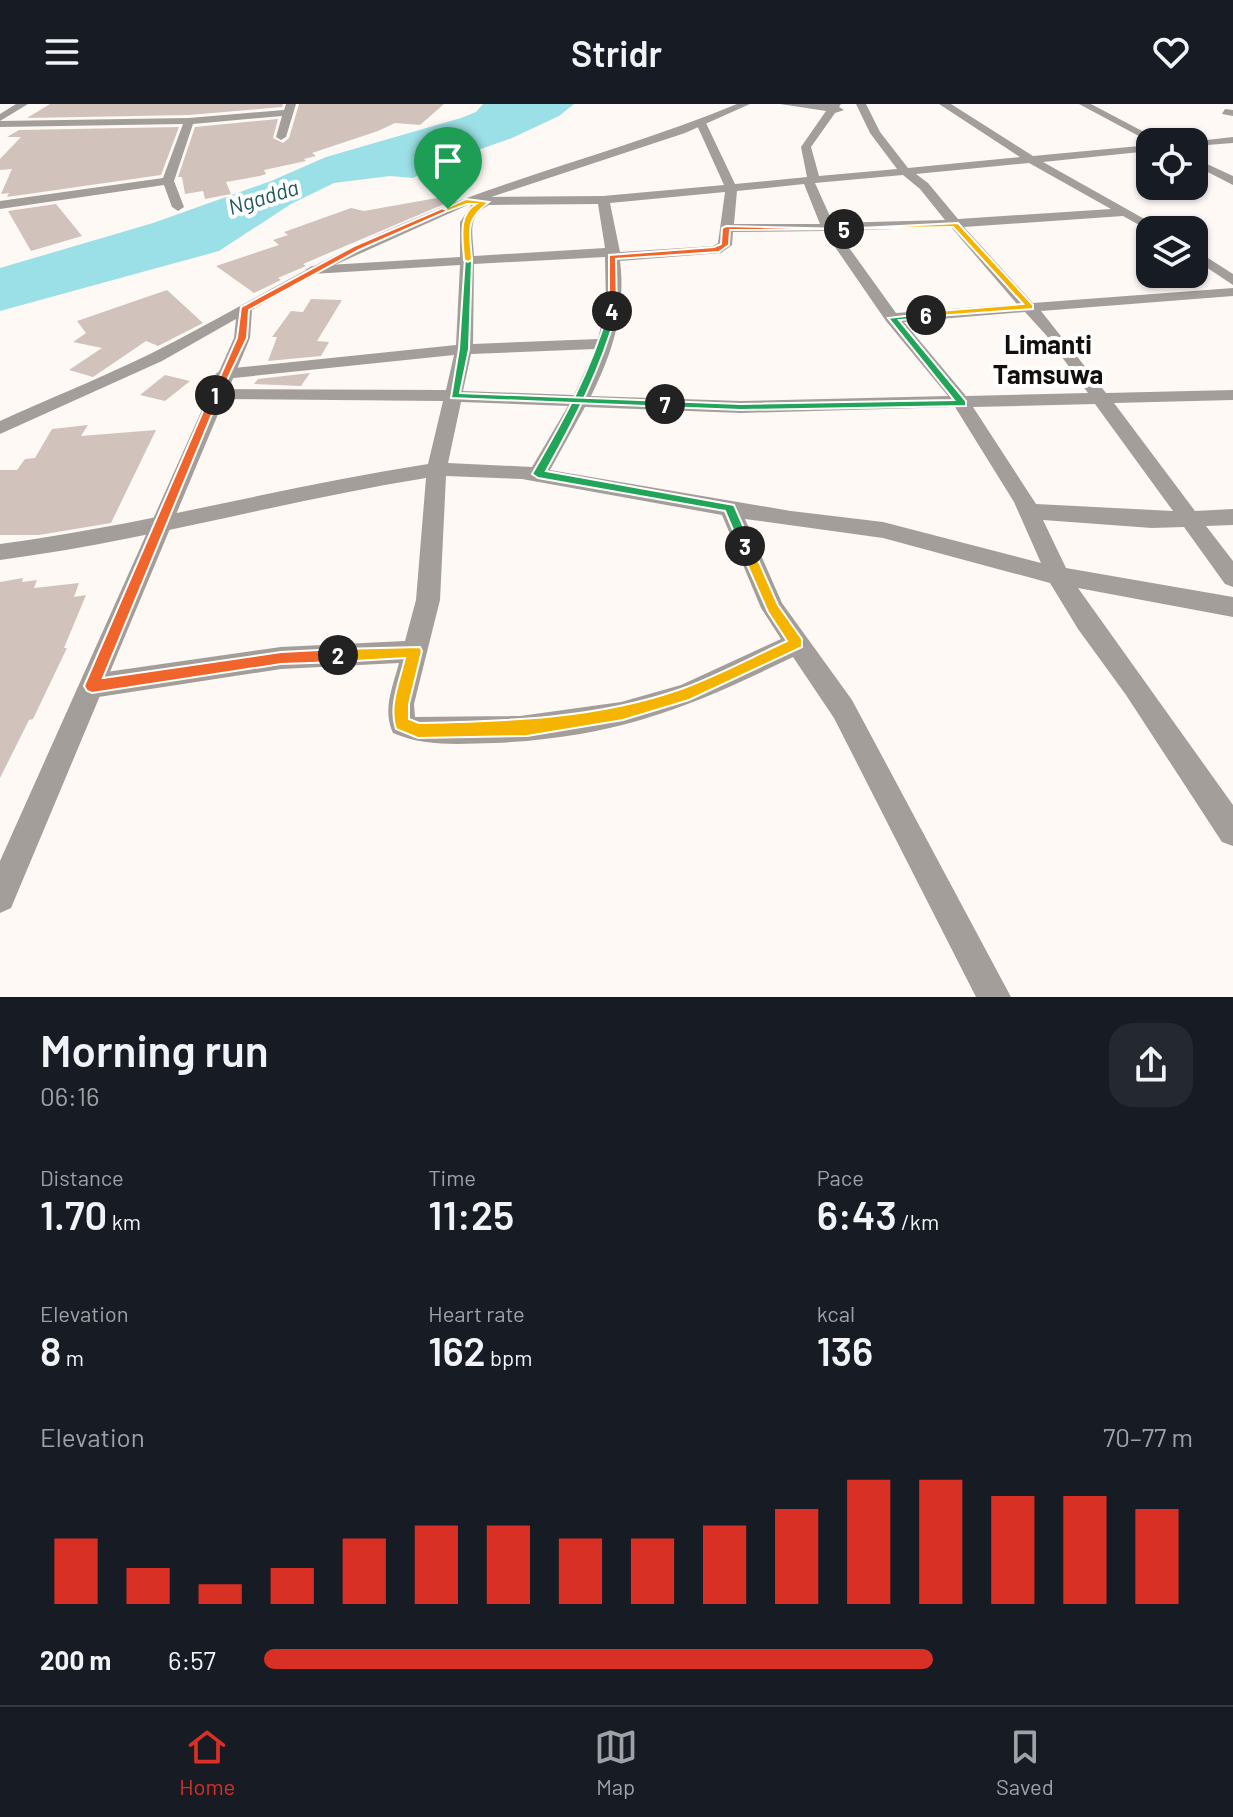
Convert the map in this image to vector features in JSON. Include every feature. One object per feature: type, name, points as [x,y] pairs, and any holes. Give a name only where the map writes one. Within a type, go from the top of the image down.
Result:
[{"type":"street","points":[[0,118],[23,104]]},
{"type":"street","points":[[0,428],[156,357],[312,270],[476,202],[701,123],[745,104]]},
{"type":"street","points":[[785,104],[863,108],[875,133],[905,171],[924,186],[1030,307],[1233,578]]},
{"type":"street","points":[[944,104],[1032,160],[1136,218]]},
{"type":"street","points":[[1084,104],[1136,131]]},
{"type":"street","points":[[833,107],[806,147],[811,180],[829,229],[892,318],[962,403],[1029,511],[1058,576],[1086,622],[1135,687],[1233,831]]},
{"type":"street","points":[[0,124],[189,121],[289,109],[281,137]]},
{"type":"street","points":[[178,207],[168,181],[189,121]]},
{"type":"street","points":[[312,270],[716,250],[725,245],[731,188],[701,123]]},
{"type":"street","points":[[1208,142],[1233,140]]},
{"type":"street","points":[[476,202],[603,200],[1136,149]]},
{"type":"street","points":[[1208,168],[1233,181]]},
{"type":"street","points":[[0,205],[168,181]]},
{"type":"street","points":[[538,474],[580,401],[614,307],[612,255],[603,200]]},
{"type":"street","points":[[476,202],[466,222],[468,263],[464,349],[437,469],[428,600],[401,704],[402,724],[418,731],[527,728],[623,712],[684,695],[797,643]]},
{"type":"street","points":[[726,228],[955,225],[1126,212]]},
{"type":"street","points":[[1208,263],[1233,281]]},
{"type":"street","points":[[892,318],[1233,292]]},
{"type":"street","points":[[0,897],[242,338],[244,309]]},
{"type":"street","points":[[220,384],[464,349],[603,344]]},
{"type":"street","points":[[220,384],[741,407],[1233,395]]},
{"type":"street","points":[[0,552],[158,527],[326,487],[437,469],[538,474],[730,508],[883,530],[1058,576],[1233,607]]},
{"type":"street","points":[[730,508],[773,608],[843,709],[994,997]]},
{"type":"street","points":[[1029,511],[1108,519],[1233,517]]},
{"type":"street","points":[[92,686],[281,658],[415,651]]},
{"type":"water","name":"Ngadda","points":[[483,104],[574,104],[559,116],[512,138],[452,159],[413,178],[390,176],[334,183],[291,204],[219,251],[0,311],[0,268],[153,223],[271,181],[326,157],[461,118],[476,112]]},
{"type":"building","points":[[50,104],[283,104],[282,107],[189,115],[27,118]]},
{"type":"building","points":[[299,104],[444,104],[420,125],[395,123],[312,153],[316,156],[304,159],[306,161],[264,170],[266,174],[260,176],[226,182],[231,194],[205,199],[203,191],[185,194],[182,177],[178,177],[195,127],[278,119],[273,138],[283,143],[289,138]]},
{"type":"building","points":[[179,127],[161,175],[7,197],[9,193],[1,194],[12,169],[0,170],[0,159],[21,137],[7,137],[19,130]]},
{"type":"building","points":[[448,196],[449,202],[303,264],[306,266],[254,293],[216,266],[279,245],[273,240],[288,235],[284,232],[351,208],[364,211]]},
{"type":"building","points":[[56,204],[82,236],[31,251],[8,211]]},
{"type":"building","points":[[167,290],[203,323],[158,346],[146,341],[93,377],[69,370],[102,348],[73,342],[86,333],[77,321]]},
{"type":"building","points":[[311,299],[342,300],[317,341],[329,342],[321,356],[268,361],[277,337],[272,337],[291,311],[303,312]]},
{"type":"building","points":[[310,373],[301,386],[254,384],[258,379]]},
{"type":"building","points":[[165,375],[190,381],[165,401],[140,395]]},
{"type":"building","points":[[88,425],[81,436],[156,430],[111,523],[39,535],[0,535],[0,470],[17,470],[25,459],[35,458],[52,429]]},
{"type":"building","points":[[23,578],[22,582],[37,580],[34,588],[79,583],[74,597],[86,595],[64,648],[67,648],[0,778],[0,582]]},
{"type":"district","name":"Limanti Tamsuwa","points":[[1048,358]]},
{"type":"route","points":[[448,209],[356,248],[244,309],[242,338],[92,686],[281,658],[415,651],[401,704],[402,724],[418,731],[558,725],[623,712],[684,695],[797,643],[773,608],[730,508],[538,474],[580,401],[603,344],[614,307],[612,257],[716,250],[725,245],[726,228],[768,230],[955,225],[1030,307],[892,318],[962,403],[741,407],[580,401],[454,396],[464,349],[468,306],[466,222],[472,209],[485,202],[466,201],[448,209]]}]
